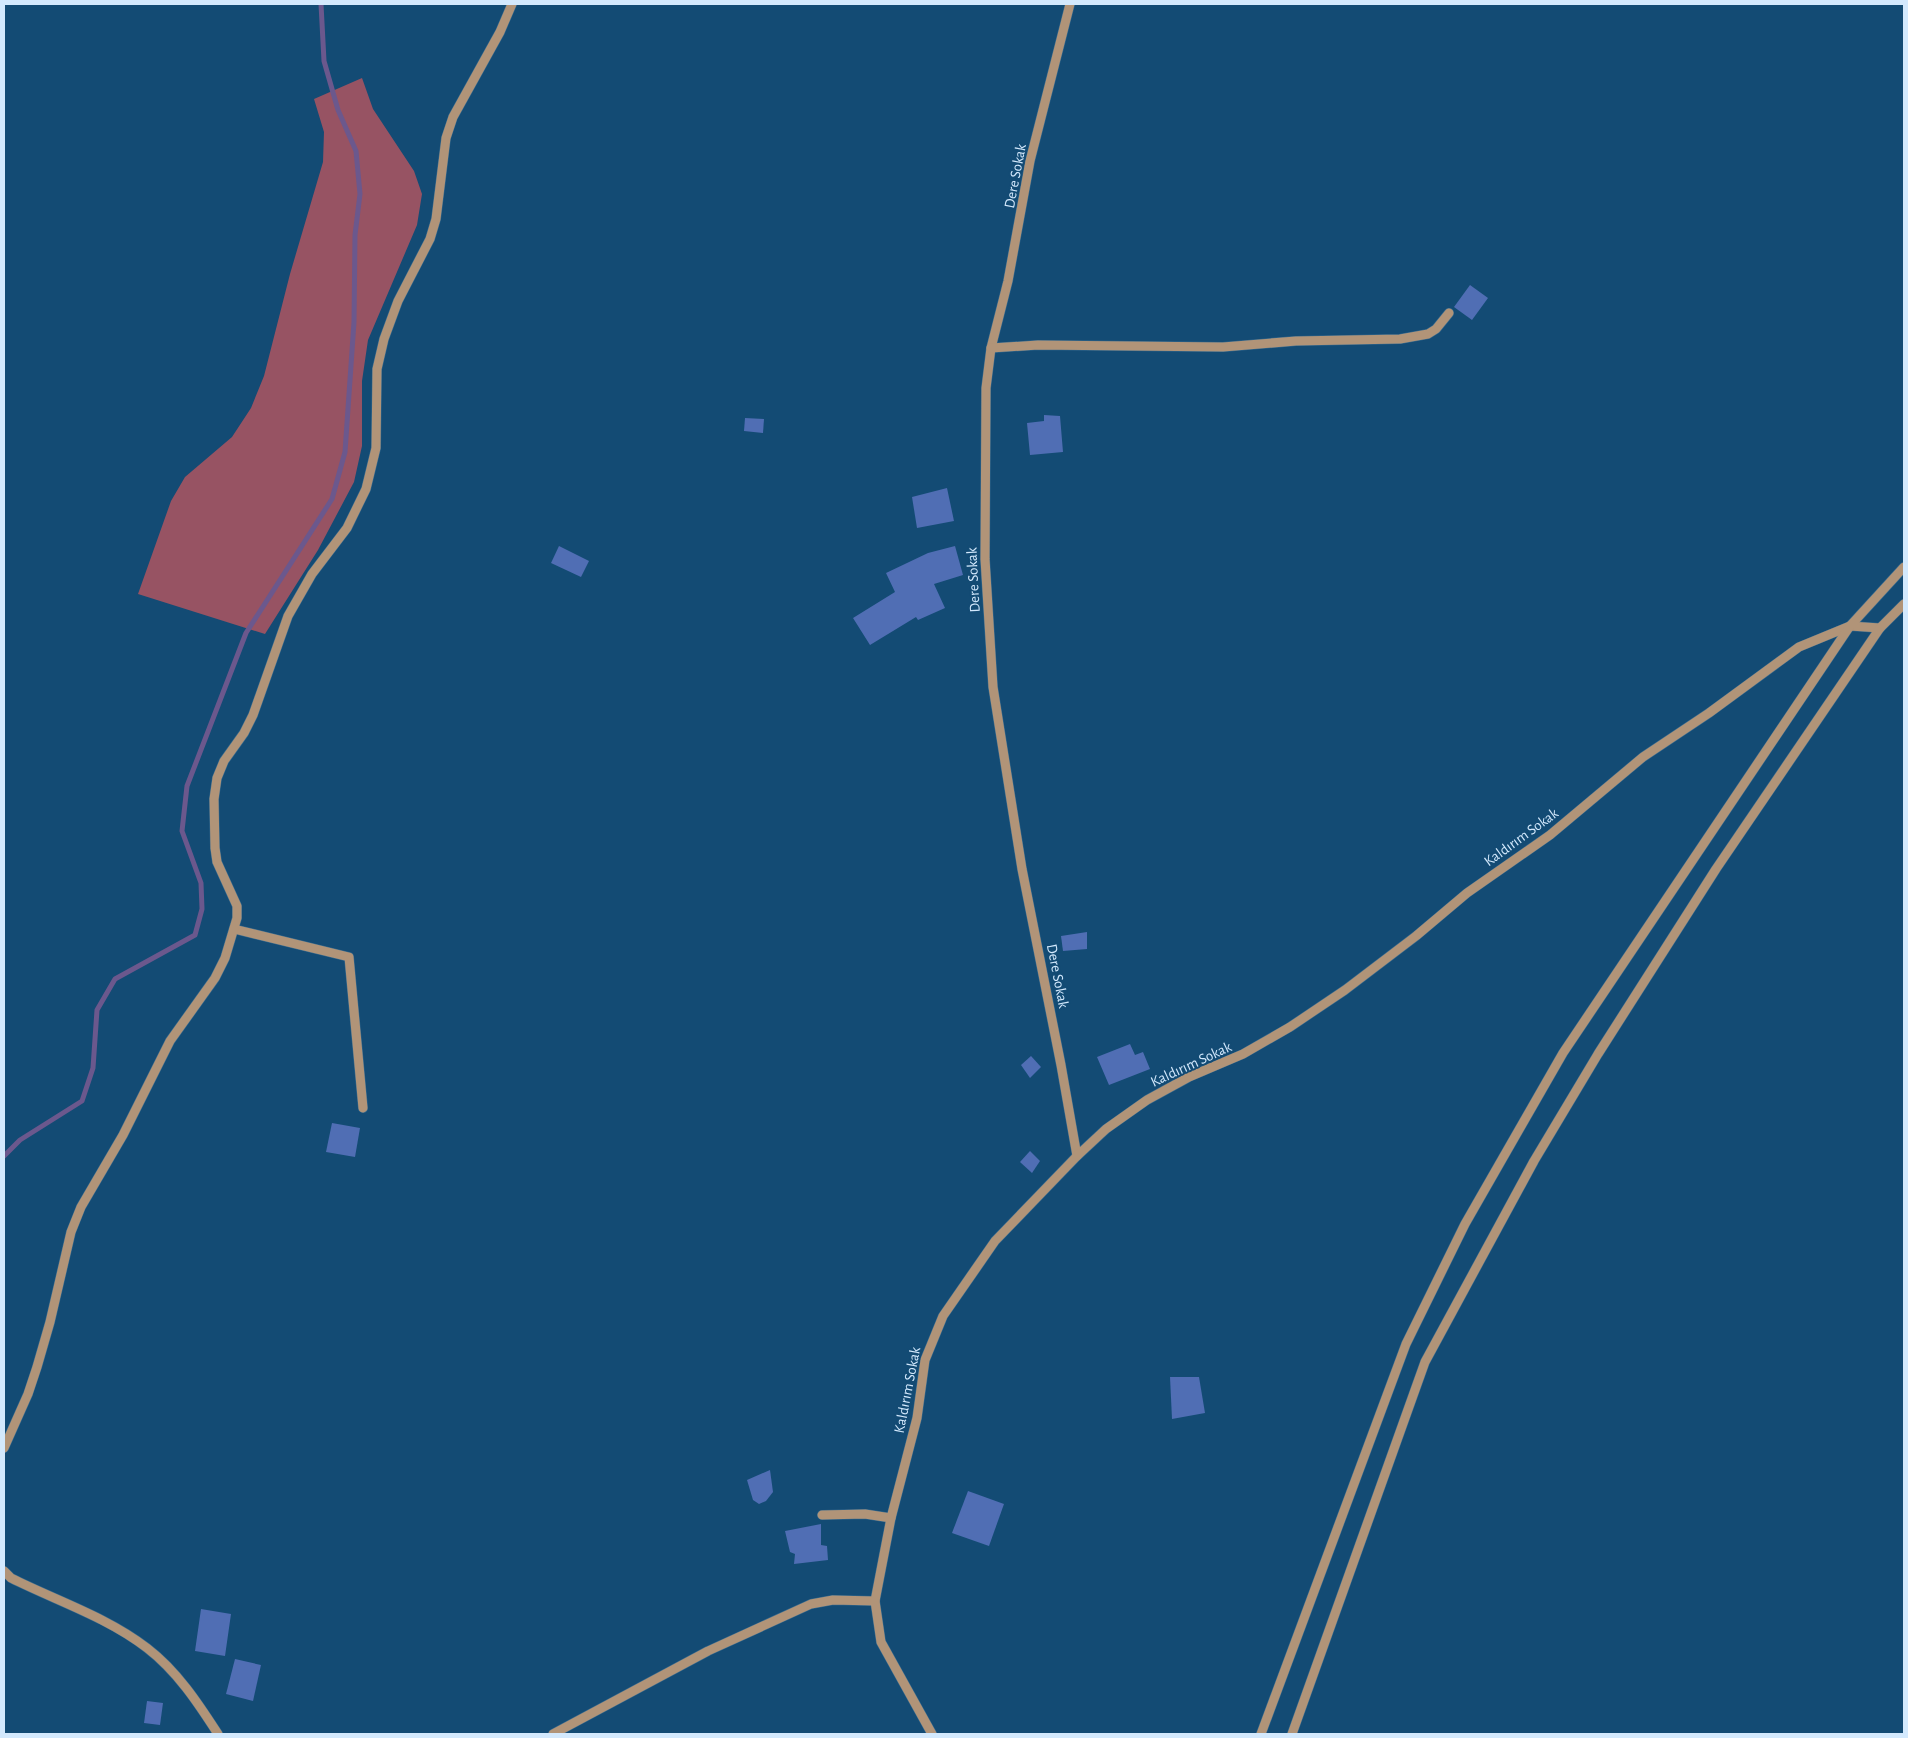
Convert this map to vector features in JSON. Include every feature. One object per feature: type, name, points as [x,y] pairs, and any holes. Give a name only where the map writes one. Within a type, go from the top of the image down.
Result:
[{"type":"street","points":[[4,1448],[28,1394],[37,1367],[50,1322],[71,1232],[81,1207],[123,1135],[170,1041],[215,978],[225,958],[234,929],[237,906],[217,862],[214,799],[217,778],[224,761],[244,733],[252,715],[288,616],[300,594],[347,528],[366,490],[376,448],[376,377],[384,339],[398,301],[430,239],[436,219],[446,138],[453,117],[500,32],[512,4]]},
{"type":"street","name":"Dere Sokak","points":[[1070,4],[1030,161],[1004,299],[991,348],[986,388],[985,541],[993,687],[1022,869],[1060,1055],[1077,1156]]},
{"type":"street","points":[[991,348],[1038,345],[1223,348],[1296,341],[1368,342],[1428,334],[1436,329],[1449,313]]},
{"type":"street","name":"Kaldırım Sokak","points":[[932,1734],[881,1642],[875,1601],[891,1518],[917,1418],[924,1360],[943,1316],[995,1241],[1077,1156],[1106,1129],[1147,1100],[1189,1076],[1243,1054],[1290,1027],[1345,990],[1416,936],[1467,893],[1550,835],[1642,757],[1709,713],[1799,647],[1850,626],[1904,567]]},
{"type":"street","points":[[1292,1734],[1425,1362],[1534,1161],[1598,1054],[1716,869],[1880,628],[1904,604]]},
{"type":"street","points":[[1260,1734],[1372,1430],[1406,1344],[1466,1224],[1562,1053],[1850,626]]},
{"type":"street","name":"Kaldırım Sokak","points":[[1850,626],[1880,628]]},
{"type":"street","points":[[234,929],[349,957],[363,1108]]},
{"type":"street","points":[[822,1515],[865,1514],[891,1518]]},
{"type":"street","points":[[4,1572],[19,1583],[84,1612],[147,1648],[186,1687],[218,1734]]},
{"type":"street","points":[[553,1734],[708,1651],[811,1604],[833,1600],[875,1601]]},
{"type":"shaded area","points":[[362,78],[373,109],[414,171],[422,194],[417,225],[368,340],[362,381],[362,446],[354,482],[318,550],[265,634],[138,594],[171,501],[185,477],[232,437],[251,408],[264,376],[290,274],[323,162],[324,132],[314,99]]},
{"type":"building","points":[[1470,285],[1488,298],[1472,320],[1454,307]]},
{"type":"building","points":[[1044,415],[1060,416],[1063,452],[1030,455],[1027,423],[1044,421]]},
{"type":"building","points":[[745,418],[764,419],[763,433],[744,431]]},
{"type":"building","points":[[947,488],[954,521],[917,528],[912,497]]},
{"type":"building","points":[[559,546],[589,561],[581,577],[551,563]]},
{"type":"building","points":[[955,546],[963,575],[934,584],[945,608],[918,620],[916,617],[870,645],[853,618],[895,592],[886,573],[928,553]]},
{"type":"building","points":[[1087,932],[1087,949],[1063,951],[1061,936]]},
{"type":"building","points":[[1130,1044],[1135,1055],[1143,1052],[1150,1069],[1109,1085],[1097,1057]]},
{"type":"building","points":[[1031,1056],[1041,1067],[1030,1078],[1021,1065]]},
{"type":"building","points":[[332,1123],[360,1128],[355,1157],[326,1152]]},
{"type":"building","points":[[1030,1151],[1040,1161],[1032,1173],[1020,1162]]},
{"type":"building","points":[[1170,1377],[1199,1377],[1205,1413],[1172,1419]]},
{"type":"building","points":[[770,1470],[773,1492],[766,1501],[759,1504],[753,1500],[747,1480]]},
{"type":"building","points":[[968,1491],[1004,1504],[989,1546],[952,1533]]},
{"type":"building","points":[[821,1524],[821,1545],[827,1546],[828,1560],[794,1564],[795,1554],[790,1552],[785,1531]]},
{"type":"building","points":[[201,1609],[231,1614],[225,1656],[195,1651]]},
{"type":"building","points":[[235,1659],[261,1665],[253,1701],[226,1694]]},
{"type":"building","points":[[147,1701],[163,1703],[160,1725],[144,1723]]},
{"type":"waterway","points":[[4,1156],[20,1140],[82,1101],[93,1068],[97,1010],[115,979],[195,935],[202,909],[201,883],[182,831],[187,786],[246,633],[332,499],[345,452],[354,322],[355,235],[360,194],[356,151],[338,110],[324,61],[321,4]]}]
